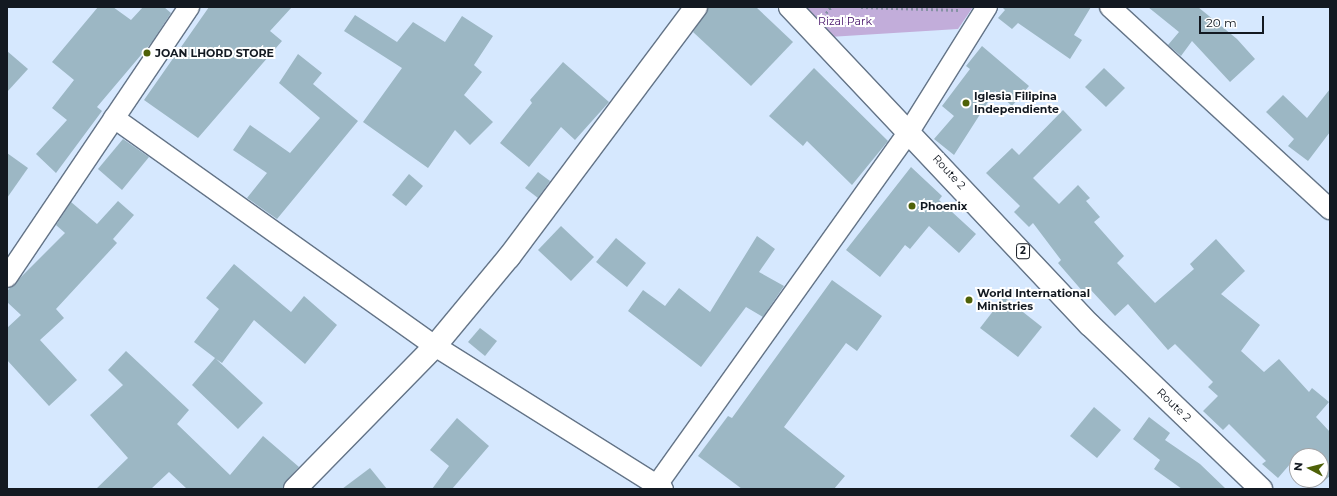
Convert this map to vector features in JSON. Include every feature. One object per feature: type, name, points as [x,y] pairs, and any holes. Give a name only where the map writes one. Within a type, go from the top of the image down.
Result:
[{"type":"main road","points":[[295,489],[435,346],[509,257],[696,7]]},
{"type":"main road","name":"Route 2","points":[[790,7],[910,130],[1090,324],[1261,489]]},
{"type":"street","points":[[7,277],[189,7]]},
{"type":"street","points":[[114,118],[435,346],[658,488],[910,130],[987,7]]},
{"type":"street","points":[[1110,7],[1330,210]]},
{"type":"path","points":[[861,7],[959,10],[961,7]]},
{"type":"green space","name":"Rizal Park","points":[[801,7],[973,7],[958,29],[829,37]]},
{"type":"building","points":[[98,7],[113,7],[131,20],[143,7],[164,7],[171,13],[152,42],[97,107],[102,111],[56,173],[36,154],[67,120],[52,108],[74,80],[52,62]]},
{"type":"building","points":[[209,7],[292,7],[270,31],[282,41],[198,138],[144,100]]},
{"type":"building","points":[[708,7],[756,7],[793,42],[751,86],[693,32]]},
{"type":"building","points":[[1002,7],[1091,7],[1074,35],[1082,40],[1070,59],[1018,23],[1012,29],[998,18],[1005,10]]},
{"type":"building","points":[[1148,7],[1198,7],[1237,39],[1255,59],[1230,82],[1192,41],[1181,56],[1168,45],[1179,32]]},
{"type":"building","points":[[355,15],[397,42],[413,22],[445,42],[462,16],[493,36],[474,65],[482,72],[464,95],[493,122],[470,145],[455,130],[428,168],[363,122],[402,68],[344,31]]},
{"type":"building","points":[[982,46],[1029,86],[1012,106],[995,91],[954,155],[934,139],[954,116],[942,106],[970,69],[966,66]]},
{"type":"building","points":[[7,51],[28,69],[7,92]]},
{"type":"building","points":[[298,54],[322,73],[313,84],[358,121],[277,219],[247,198],[267,173],[233,150],[250,125],[290,153],[320,118],[279,83]]},
{"type":"building","points":[[563,62],[609,102],[575,140],[561,127],[529,167],[500,143],[532,103],[530,100]]},
{"type":"building","points":[[814,68],[888,141],[852,185],[807,141],[803,146],[769,116]]},
{"type":"building","points":[[1104,68],[1125,88],[1106,107],[1085,87]]},
{"type":"building","points":[[1330,89],[1330,132],[1308,161],[1288,146],[1294,139],[1266,112],[1283,95],[1307,118]]},
{"type":"building","points":[[1063,110],[1082,130],[1033,178],[1059,204],[1078,185],[1090,198],[1086,201],[1100,217],[1094,222],[1124,256],[1117,263],[1155,303],[1194,269],[1190,264],[1216,239],[1245,271],[1221,294],[1260,325],[1241,351],[1264,372],[1279,359],[1309,392],[1312,388],[1329,402],[1316,417],[1330,432],[1330,476],[1329,477],[1329,448],[1289,448],[1289,465],[1278,478],[1262,464],[1266,461],[1229,424],[1223,430],[1203,411],[1218,396],[1208,387],[1213,382],[1175,344],[1168,350],[1128,304],[1115,316],[1089,288],[1084,293],[1058,263],[1061,260],[1033,223],[1029,227],[1014,212],[1020,206],[986,173],[1012,148],[1019,155]]},
{"type":"building","points":[[123,139],[149,157],[122,190],[98,169]]},
{"type":"building","points":[[7,153],[28,168],[7,198]]},
{"type":"building","points":[[911,167],[942,196],[939,200],[976,234],[959,253],[929,226],[910,249],[905,245],[880,277],[846,250]]},
{"type":"building","points":[[538,172],[550,181],[538,198],[525,188]]},
{"type":"building","points":[[409,174],[423,186],[406,206],[392,195]]},
{"type":"building","points":[[118,201],[134,215],[113,239],[117,243],[56,309],[64,318],[40,340],[77,380],[49,406],[7,360],[7,328],[21,315],[7,302],[7,291],[65,233],[56,225],[71,202],[97,224]]},
{"type":"building","points":[[561,226],[594,257],[571,281],[538,250]]},
{"type":"building","points":[[757,236],[775,249],[759,272],[784,286],[763,317],[746,307],[701,367],[628,311],[643,290],[665,306],[679,288],[710,312]]},
{"type":"building","points":[[616,238],[646,263],[627,287],[596,262]]},
{"type":"building","points":[[234,264],[291,312],[304,296],[337,325],[305,364],[254,320],[222,363],[216,359],[263,403],[238,429],[192,385],[215,358],[194,342],[219,309],[206,298]]},
{"type":"building","points":[[832,280],[882,316],[857,351],[846,343],[784,427],[845,476],[834,489],[742,489],[698,456],[728,416],[732,418]]},
{"type":"building","points":[[1004,297],[1042,327],[1018,357],[980,328]]},
{"type":"building","points":[[480,328],[497,341],[485,356],[468,342]]},
{"type":"building","points":[[126,351],[189,410],[177,424],[230,475],[263,436],[299,467],[286,481],[283,489],[187,489],[169,472],[151,489],[96,489],[128,458],[90,415],[123,385],[108,370]]},
{"type":"building","points":[[1094,407],[1121,430],[1097,458],[1070,436]]},
{"type":"building","points":[[1149,417],[1170,433],[1165,440],[1200,464],[1226,489],[1182,489],[1154,469],[1160,460],[1133,439]]},
{"type":"building","points":[[457,418],[489,446],[452,489],[432,489],[449,466],[430,450]]},
{"type":"building","points":[[370,468],[387,489],[342,489]]},
{"type":"place","name":"JOAN LHORD STORE","points":[[147,53]]},
{"type":"place","name":"Iglesia Filipina Independiente","points":[[966,103]]},
{"type":"place","name":"Phoenix","points":[[912,206]]},
{"type":"place","name":"World International Ministries","points":[[969,300]]}]
